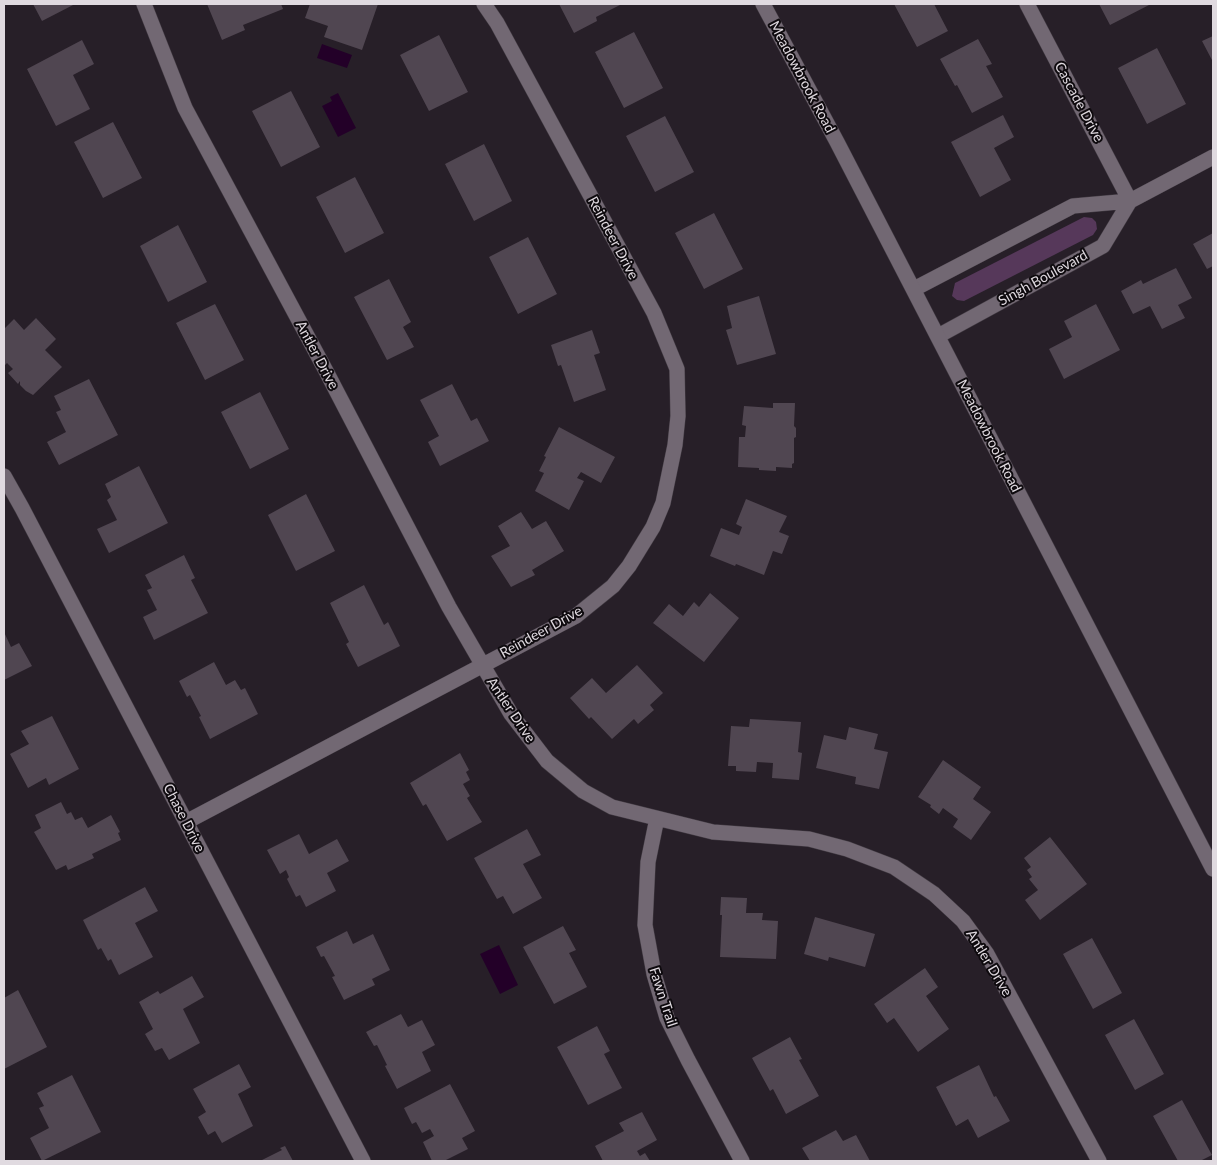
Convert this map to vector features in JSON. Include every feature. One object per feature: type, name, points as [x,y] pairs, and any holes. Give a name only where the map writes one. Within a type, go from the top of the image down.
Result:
[{"type":"street","name":"Antler Drive","points":[[144,4],[185,108],[326,371],[449,607],[511,714],[547,761],[583,791],[612,807],[713,832],[809,839],[847,849],[894,867],[934,894],[963,921],[987,954],[1099,1161]]},
{"type":"street","name":"Reindeer Drive","points":[[186,822],[576,616],[613,586],[629,566],[653,526],[664,503],[675,445],[678,416],[676,369],[654,313],[497,22],[484,4]]},
{"type":"street","name":"Meadowbrook Road","points":[[763,4],[914,289],[1213,869]]},
{"type":"street","name":"Cascade Drive","points":[[1027,4],[1130,201]]},
{"type":"street","points":[[914,289],[1073,206],[1130,201],[1213,157]]},
{"type":"street","name":"Singh Boulevard","points":[[938,336],[1103,246],[1130,201]]},
{"type":"street","name":"Chase Drive","points":[[4,476],[363,1161]]},
{"type":"street","name":"Fawn Trail","points":[[657,818],[648,862],[645,925],[654,974],[667,1018],[742,1161]]},
{"type":"shaded area","points":[[322,44],[352,55],[347,68],[317,58]]},
{"type":"shaded area","points":[[338,93],[356,128],[338,137],[322,106],[332,101],[330,97]]},
{"type":"shaded area","points":[[1084,217],[1092,218],[1096,222],[1097,229],[1093,235],[964,301],[957,300],[952,296],[955,283]]},
{"type":"shaded area","points":[[499,945],[518,985],[500,994],[480,954]]},
{"type":"building","points":[[33,4],[75,4],[42,21]]},
{"type":"building","points":[[207,4],[281,4],[283,9],[243,25],[245,30],[222,40]]},
{"type":"building","points":[[310,4],[378,4],[362,50],[324,37],[328,26],[305,18]]},
{"type":"building","points":[[559,4],[622,4],[596,17],[597,21],[574,33]]},
{"type":"building","points":[[894,4],[934,4],[948,31],[917,47]]},
{"type":"building","points":[[1099,4],[1151,4],[1110,25]]},
{"type":"building","points":[[634,32],[663,88],[624,108],[595,52]]},
{"type":"building","points":[[439,35],[468,92],[429,111],[400,55]]},
{"type":"building","points":[[1213,36],[1213,62],[1202,41]]},
{"type":"building","points":[[978,39],[992,64],[986,66],[1003,97],[972,113],[940,59]]},
{"type":"building","points":[[82,40],[94,64],[73,75],[90,109],[56,126],[27,69]]},
{"type":"building","points":[[1157,48],[1186,104],[1147,124],[1118,68]]},
{"type":"building","points":[[291,91],[320,147],[281,167],[252,111]]},
{"type":"building","points":[[1003,115],[1014,137],[994,148],[1011,180],[980,197],[951,142]]},
{"type":"building","points":[[665,116],[694,172],[655,192],[626,136]]},
{"type":"building","points":[[113,122],[142,178],[103,198],[74,142]]},
{"type":"building","points":[[484,144],[512,201],[474,221],[445,164]]},
{"type":"building","points":[[355,177],[384,233],[345,253],[316,197]]},
{"type":"building","points":[[714,213],[743,269],[704,289],[675,233]]},
{"type":"building","points":[[178,225],[207,282],[168,302],[140,246]]},
{"type":"building","points":[[1213,233],[1213,266],[1207,269],[1193,244]]},
{"type":"building","points":[[528,237],[557,294],[518,314],[489,257]]},
{"type":"building","points":[[1176,268],[1192,298],[1178,305],[1185,318],[1162,329],[1150,306],[1133,314],[1121,291],[1141,280],[1143,284]]},
{"type":"building","points":[[389,279],[411,322],[403,327],[414,347],[387,360],[354,297]]},
{"type":"building","points":[[759,296],[776,354],[737,365],[726,330],[732,328],[727,306]]},
{"type":"building","points":[[215,304],[244,360],[205,380],[176,323]]},
{"type":"building","points":[[1096,304],[1120,350],[1064,379],[1049,349],[1072,337],[1064,321]]},
{"type":"building","points":[[36,318],[56,339],[45,350],[62,367],[33,395],[20,385],[20,381],[18,384],[8,373],[13,369],[7,363],[4,366],[4,329],[14,319],[24,330]]},
{"type":"building","points":[[592,330],[600,353],[594,355],[606,390],[574,402],[561,365],[558,366],[551,345]]},
{"type":"building","points":[[89,379],[118,435],[59,465],[47,442],[66,432],[56,412],[61,410],[54,396]]},
{"type":"building","points":[[452,384],[471,421],[477,418],[489,441],[440,466],[428,442],[439,436],[420,400]]},
{"type":"building","points":[[260,392],[289,449],[250,469],[221,412]]},
{"type":"building","points":[[773,403],[795,403],[794,426],[796,428],[796,437],[794,438],[794,463],[792,468],[776,467],[776,471],[738,467],[739,437],[745,437],[746,426],[742,425],[744,406],[773,408]]},
{"type":"building","points":[[559,427],[615,457],[601,483],[581,472],[577,478],[584,481],[569,510],[535,491],[544,473],[539,471],[546,457],[544,456]]},
{"type":"building","points":[[139,466],[168,523],[109,553],[97,529],[117,520],[107,500],[111,497],[105,484]]},
{"type":"building","points":[[306,494],[335,551],[296,571],[268,515]]},
{"type":"building","points":[[746,499],[787,516],[779,532],[789,536],[782,554],[773,551],[764,575],[710,556],[721,528],[739,535],[742,527],[736,524]]},
{"type":"building","points":[[521,512],[532,529],[546,521],[564,551],[532,570],[535,575],[511,587],[491,556],[510,546],[498,526]]},
{"type":"building","points":[[184,555],[195,578],[191,580],[208,613],[154,640],[143,617],[157,610],[147,590],[152,588],[145,575]]},
{"type":"building","points":[[364,585],[384,625],[388,622],[400,646],[358,667],[346,644],[349,642],[330,603]]},
{"type":"building","points":[[710,593],[739,618],[704,662],[653,623],[669,604],[683,616],[694,602],[699,607]]},
{"type":"building","points":[[4,632],[11,647],[19,643],[32,666],[4,680]]},
{"type":"building","points":[[214,662],[226,685],[235,680],[241,690],[245,688],[258,714],[210,739],[190,695],[187,697],[179,681]]},
{"type":"building","points":[[637,665],[663,693],[650,705],[654,710],[638,724],[634,719],[612,739],[591,717],[589,719],[570,698],[592,678],[606,693]]},
{"type":"building","points":[[52,716],[79,769],[49,785],[46,778],[28,788],[10,754],[29,744],[21,731]]},
{"type":"building","points":[[750,719],[801,722],[798,752],[802,753],[799,780],[772,778],[773,763],[757,762],[756,772],[736,771],[736,766],[728,766],[731,726],[749,727]]},
{"type":"building","points":[[849,727],[878,734],[874,749],[888,752],[879,789],[855,784],[856,777],[816,768],[824,735],[846,740]]},
{"type":"building","points":[[460,753],[469,770],[466,772],[470,780],[463,784],[470,796],[467,798],[482,822],[447,841],[426,804],[423,806],[410,783]]},
{"type":"building","points":[[943,760],[981,787],[973,799],[991,812],[971,840],[953,827],[958,819],[943,808],[939,814],[930,807],[931,805],[918,797]]},
{"type":"building","points":[[61,802],[67,814],[71,812],[75,820],[82,817],[88,828],[111,815],[120,832],[118,833],[121,840],[92,854],[94,858],[68,870],[66,865],[56,870],[34,832],[41,828],[35,815]]},
{"type":"building","points":[[527,829],[541,855],[523,864],[542,898],[513,914],[503,896],[497,899],[474,858]]},
{"type":"building","points":[[299,834],[309,854],[337,839],[349,861],[327,873],[336,891],[306,907],[300,895],[296,897],[287,879],[289,877],[286,870],[280,874],[267,850]]},
{"type":"building","points":[[1050,837],[1087,884],[1040,920],[1025,900],[1038,890],[1029,879],[1032,877],[1027,870],[1031,867],[1024,858]]},
{"type":"building","points":[[145,887],[158,911],[135,923],[153,957],[119,975],[111,959],[108,961],[101,948],[98,950],[83,920]]},
{"type":"building","points":[[721,897],[747,898],[746,913],[763,913],[762,920],[778,921],[776,959],[720,957]]},
{"type":"building","points":[[815,917],[875,934],[865,967],[829,957],[828,961],[804,954]]},
{"type":"building","points":[[563,926],[576,950],[569,953],[587,987],[554,1004],[523,947]]},
{"type":"building","points":[[347,931],[353,944],[373,934],[390,970],[372,979],[375,985],[344,1000],[332,977],[335,976],[324,956],[321,957],[316,947]]},
{"type":"building","points":[[1092,938],[1122,993],[1093,1009],[1063,954]]},
{"type":"building","points":[[925,968],[938,987],[926,996],[949,1029],[918,1052],[894,1018],[887,1023],[874,1004]]},
{"type":"building","points":[[192,976],[204,997],[183,1009],[200,1043],[169,1060],[162,1048],[155,1051],[145,1034],[153,1029],[139,1002],[158,991],[160,994]]},
{"type":"building","points":[[18,990],[47,1047],[4,1069],[4,998]]},
{"type":"building","points":[[401,1014],[408,1027],[422,1020],[435,1045],[422,1052],[431,1071],[397,1089],[377,1045],[374,1046],[366,1032]]},
{"type":"building","points":[[1134,1019],[1164,1074],[1135,1090],[1105,1035]]},
{"type":"building","points":[[597,1026],[610,1051],[604,1054],[622,1088],[588,1105],[557,1047]]},
{"type":"building","points":[[790,1037],[802,1059],[799,1060],[819,1096],[786,1114],[773,1089],[770,1091],[752,1058]]},
{"type":"building","points":[[239,1064],[251,1087],[238,1094],[253,1126],[222,1143],[215,1131],[208,1135],[198,1117],[206,1112],[193,1089]]},
{"type":"building","points":[[979,1065],[994,1097],[996,1096],[1010,1121],[978,1138],[968,1119],[956,1126],[936,1087]]},
{"type":"building","points":[[72,1075],[101,1132],[42,1161],[30,1138],[49,1128],[39,1108],[44,1106],[37,1093]]},
{"type":"building","points":[[450,1084],[475,1131],[462,1138],[468,1149],[444,1161],[432,1161],[423,1142],[434,1136],[430,1129],[422,1133],[416,1122],[412,1124],[404,1108]]},
{"type":"building","points":[[1182,1100],[1212,1155],[1200,1161],[1178,1161],[1153,1116]]},
{"type":"building","points":[[642,1112],[657,1140],[637,1151],[640,1156],[645,1153],[650,1161],[603,1161],[595,1146],[624,1131],[619,1123]]},
{"type":"building","points":[[836,1130],[843,1141],[856,1135],[870,1161],[810,1161],[802,1148]]},
{"type":"building","points":[[285,1146],[293,1161],[260,1161],[282,1150],[280,1148]]}]
